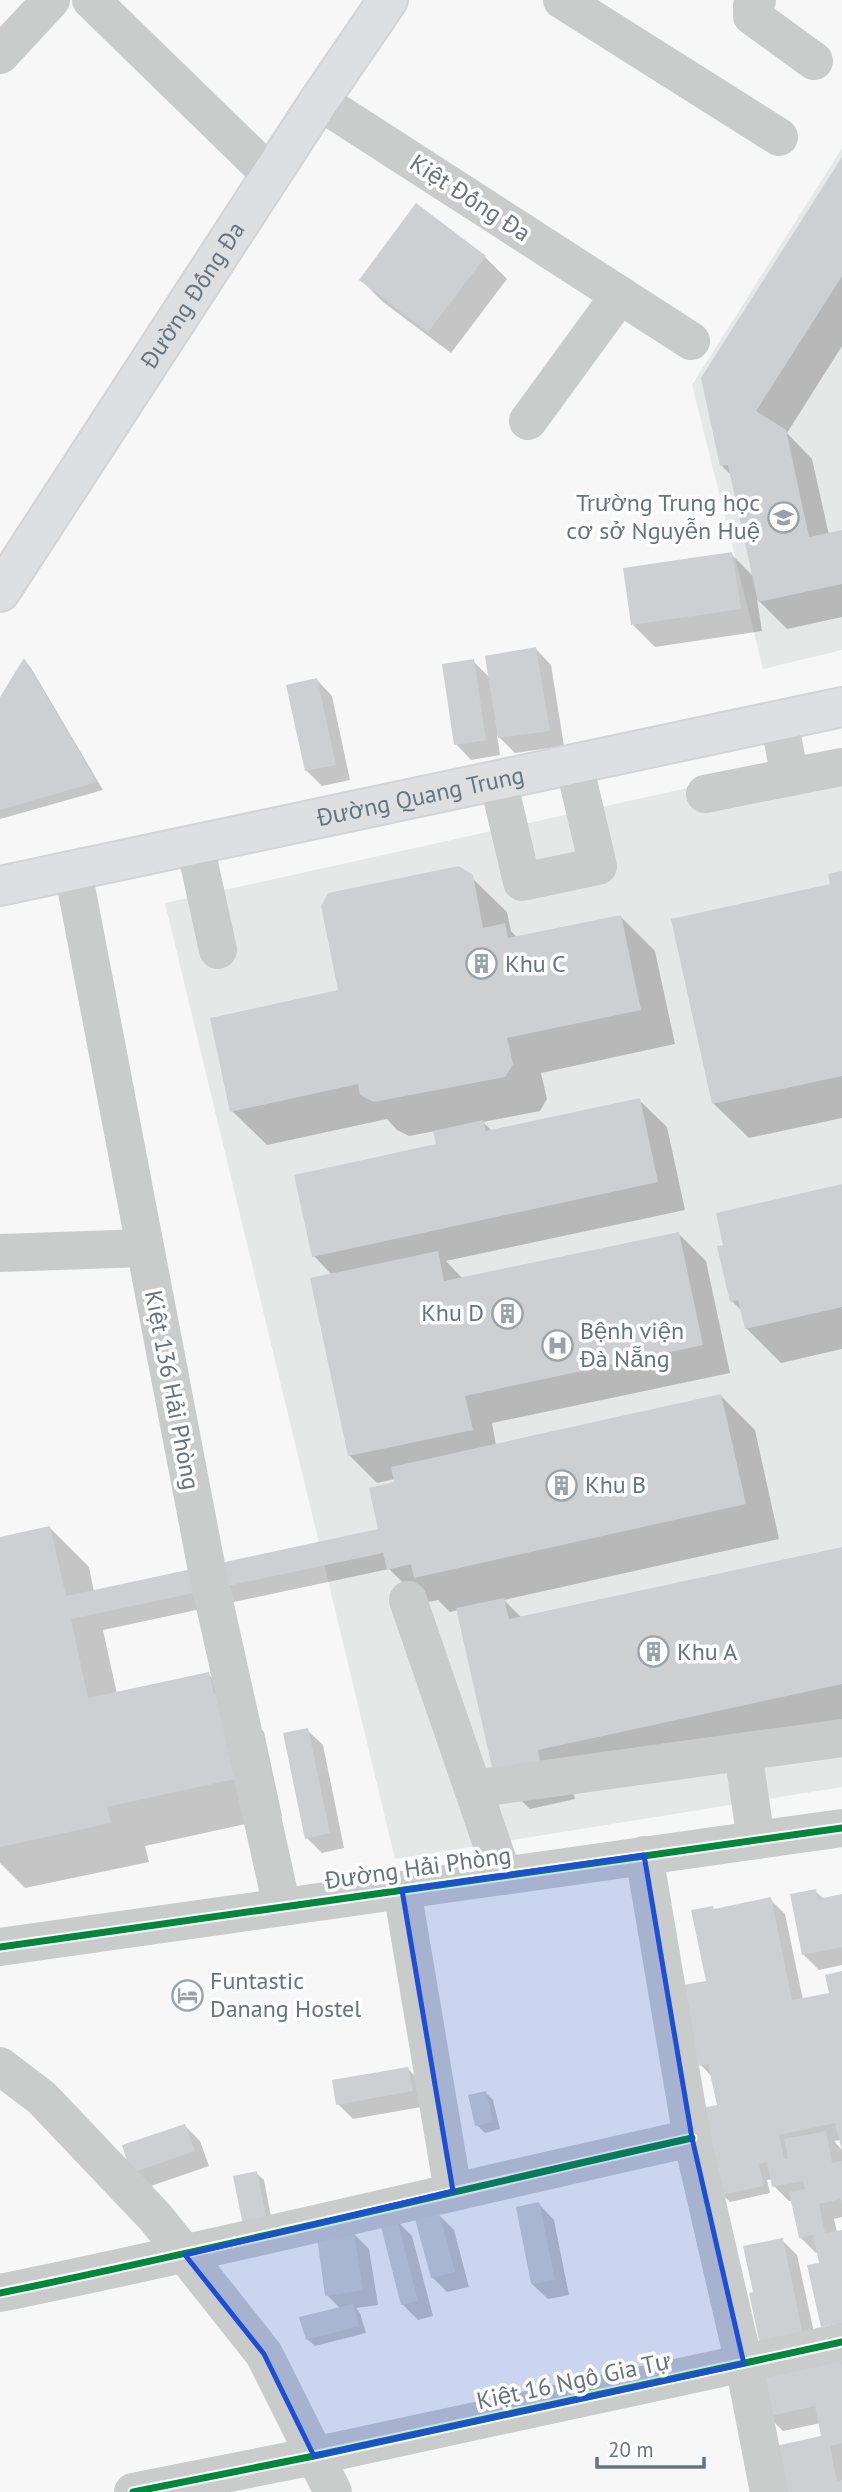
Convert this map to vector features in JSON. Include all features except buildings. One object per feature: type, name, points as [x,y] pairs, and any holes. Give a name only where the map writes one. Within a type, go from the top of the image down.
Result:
[{"type":"main road","name":"Đường Đống Đa","points":[[0,592],[388,0]]},
{"type":"main road","name":"Đường Quang Trung","points":[[0,886],[842,707]]},
{"type":"street","points":[[0,55],[51,0]]},
{"type":"street","points":[[91,0],[271,176]]},
{"type":"street","points":[[562,0],[779,137]]},
{"type":"street","points":[[757,0],[752,6],[752,16],[814,61]]},
{"type":"street","name":"Kiệt Đống Đa","points":[[320,101],[691,341]]},
{"type":"street","points":[[528,421],[620,295]]},
{"type":"street","points":[[779,721],[790,777]]},
{"type":"street","points":[[498,780],[522,883],[598,866],[574,764]]},
{"type":"street","points":[[705,794],[842,767]]},
{"type":"street","points":[[195,845],[218,950]]},
{"type":"street","name":"Kiệt 136 Hải Phòng","points":[[73,871],[206,1565],[282,1907]]},
{"type":"street","points":[[0,1253],[145,1248]]},
{"type":"street","points":[[408,1600],[503,1876]]},
{"type":"street","points":[[473,1789],[842,1738]]},
{"type":"street","points":[[743,1752],[756,1840]]},
{"type":"street","name":"Đường Hải Phòng","points":[[0,1947],[842,1828]]},
{"type":"street","points":[[644,1855],[692,2138],[744,2364],[769,2492]]},
{"type":"street","points":[[402,1890],[453,2191]]},
{"type":"street","points":[[0,2066],[42,2098],[156,2218],[264,2354],[333,2492]]},
{"type":"street","points":[[0,2293],[186,2255],[453,2191],[692,2138]]},
{"type":"street","name":"Kiệt 16 Ngô Gia Tự","points":[[133,2492],[314,2456],[842,2342]]},
{"type":"highlighted area","points":[[644,1855],[692,2138],[744,2364],[314,2456],[264,2354],[185,2255],[453,2191],[402,1890]]},
{"type":"shaded area","name":"Trường Trung học cơ sở Nguyễn Huệ","points":[[842,148],[842,650],[763,669],[692,385]]},
{"type":"shaded area","name":"Bệnh viện Đà Nẵng","points":[[842,754],[842,1787],[395,1859],[165,903]]},
{"type":"cycle path","points":[[0,1947],[842,1828]]},
{"type":"cycle path","points":[[0,2293],[692,2138]]},
{"type":"cycle path","points":[[133,2492],[314,2456],[842,2342]]},
{"type":"place","name":"Trường Trung học cơ sở Nguyễn Huệ","points":[[783,517]]},
{"type":"place","name":"Khu C","points":[[482,964]]},
{"type":"place","name":"Khu D","points":[[507,1313]]},
{"type":"place","name":"Bệnh viện Đà Nẵng","points":[[557,1345]]},
{"type":"place","name":"Khu B","points":[[562,1485]]},
{"type":"place","name":"Khu A","points":[[654,1652]]},
{"type":"place","name":"Funtastic Danang Hostel","points":[[187,1995]]}]
